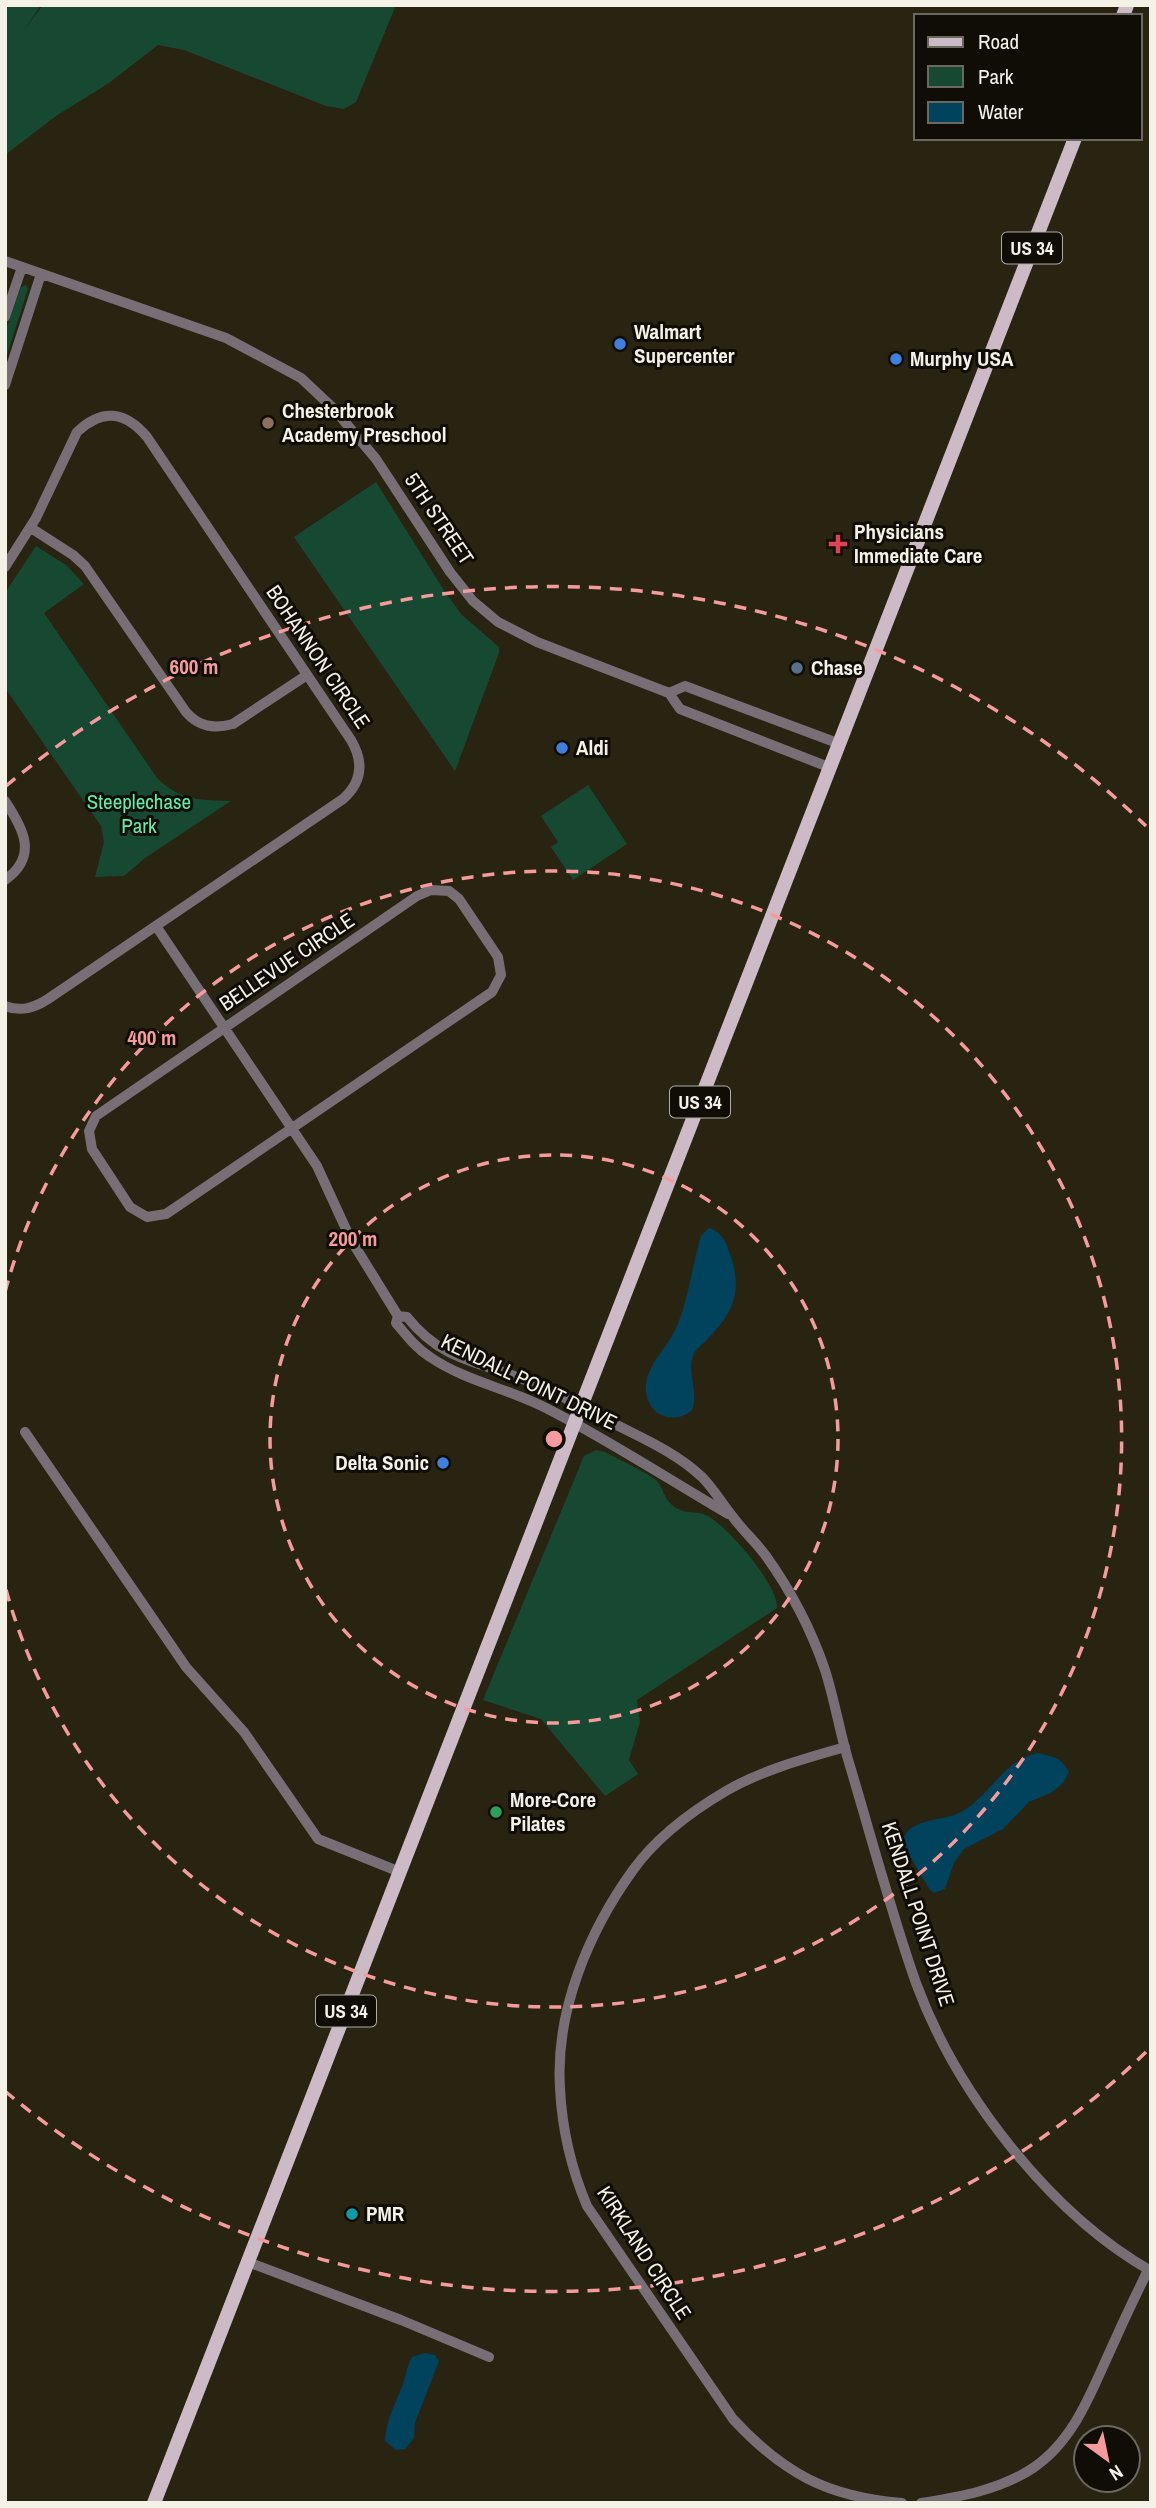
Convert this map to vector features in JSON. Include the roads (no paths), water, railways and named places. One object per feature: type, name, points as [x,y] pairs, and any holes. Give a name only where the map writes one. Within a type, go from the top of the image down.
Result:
[{"type":"main road","name":"US 34","points":[[154,2503],[1074,140]]},
{"type":"street","name":"5TH STREET","points":[[5,261],[226,338],[301,378],[334,409],[376,459],[450,572],[473,601],[498,622],[537,642],[669,694],[680,709],[831,768]]},
{"type":"street","points":[[5,317],[22,267]]},
{"type":"street","points":[[5,385],[41,274]]},
{"type":"street","name":"BOHANNON CIRCLE","points":[[5,567],[31,528],[77,432],[85,424],[103,416],[118,416],[131,421],[148,437],[358,751],[360,768],[356,783],[338,802],[156,926],[36,1006],[22,1009],[5,1006]]},
{"type":"street","points":[[31,528],[85,566],[186,712],[200,724],[221,727],[233,724],[307,675]]},
{"type":"street","name":"5TH STREET","points":[[669,694],[685,686],[840,744]]},
{"type":"street","points":[[5,801],[18,819],[26,842],[22,862],[5,880]]},
{"type":"street","name":"BELLEVUE CIRCLE","points":[[449,891],[464,905],[498,957],[501,975],[497,986],[292,1128],[166,1213],[147,1217],[130,1207],[92,1149],[89,1139],[92,1123],[103,1111],[424,892],[449,891]]},
{"type":"street","name":"KENDALL POINT DRIVE","points":[[156,926],[317,1166],[351,1240],[398,1316],[396,1323],[410,1340],[429,1357],[574,1423],[731,1515]]},
{"type":"street","name":"KENDALL POINT DRIVE","points":[[398,1316],[407,1317],[424,1337],[438,1348],[529,1381],[662,1448],[702,1477],[722,1500],[796,1602],[825,1671],[845,1747],[917,1985],[940,2038],[990,2120],[1014,2152],[1083,2222],[1149,2270]]},
{"type":"street","points":[[25,1432],[186,1667],[244,1732],[318,1839],[400,1872]]},
{"type":"street","name":"KIRKLAND CIRCLE","points":[[845,1747],[775,1768],[727,1791],[663,1837],[634,1869],[582,1962],[566,2019],[561,2046],[559,2086],[573,2172],[587,2206],[733,2419],[757,2445],[810,2482],[839,2493],[874,2501],[902,2503]]},
{"type":"street","points":[[248,2262],[401,2320],[489,2357]]},
{"type":"street","points":[[920,2503],[958,2497],[994,2487],[1033,2468],[1061,2444],[1075,2424],[1149,2270]]},
{"type":"water","points":[[709,1228],[721,1236],[728,1248],[736,1282],[733,1302],[723,1321],[693,1356],[692,1410],[674,1418],[667,1417],[657,1413],[650,1405],[646,1384],[651,1368],[677,1326],[701,1236]]},
{"type":"water","points":[[1038,1753],[1056,1758],[1062,1763],[1069,1772],[1063,1783],[1051,1793],[1029,1802],[1003,1829],[964,1849],[954,1863],[945,1889],[934,1893],[930,1890],[902,1843],[905,1835],[918,1824],[961,1812],[1015,1763]]},
{"type":"water","points":[[425,2353],[435,2355],[439,2361],[415,2423],[414,2438],[405,2449],[396,2450],[385,2441],[389,2420],[412,2357]]},
{"type":"place","name":"Walmart Supercenter","points":[[620,344]]},
{"type":"place","name":"Murphy USA","points":[[896,359]]},
{"type":"place","name":"Chesterbrook Academy Preschool","points":[[268,423]]},
{"type":"place","name":"Physicians Immediate Care","points":[[838,544]]},
{"type":"place","name":"Chase","points":[[797,668]]},
{"type":"place","name":"Aldi","points":[[562,748]]},
{"type":"place","name":"Delta Sonic","points":[[443,1463]]},
{"type":"place","name":"More-Core Pilates","points":[[496,1812]]},
{"type":"place","name":"PMR","points":[[352,2214]]},
{"type":"park label","name":"Steeplechase Park","points":[[139,814]]}]
